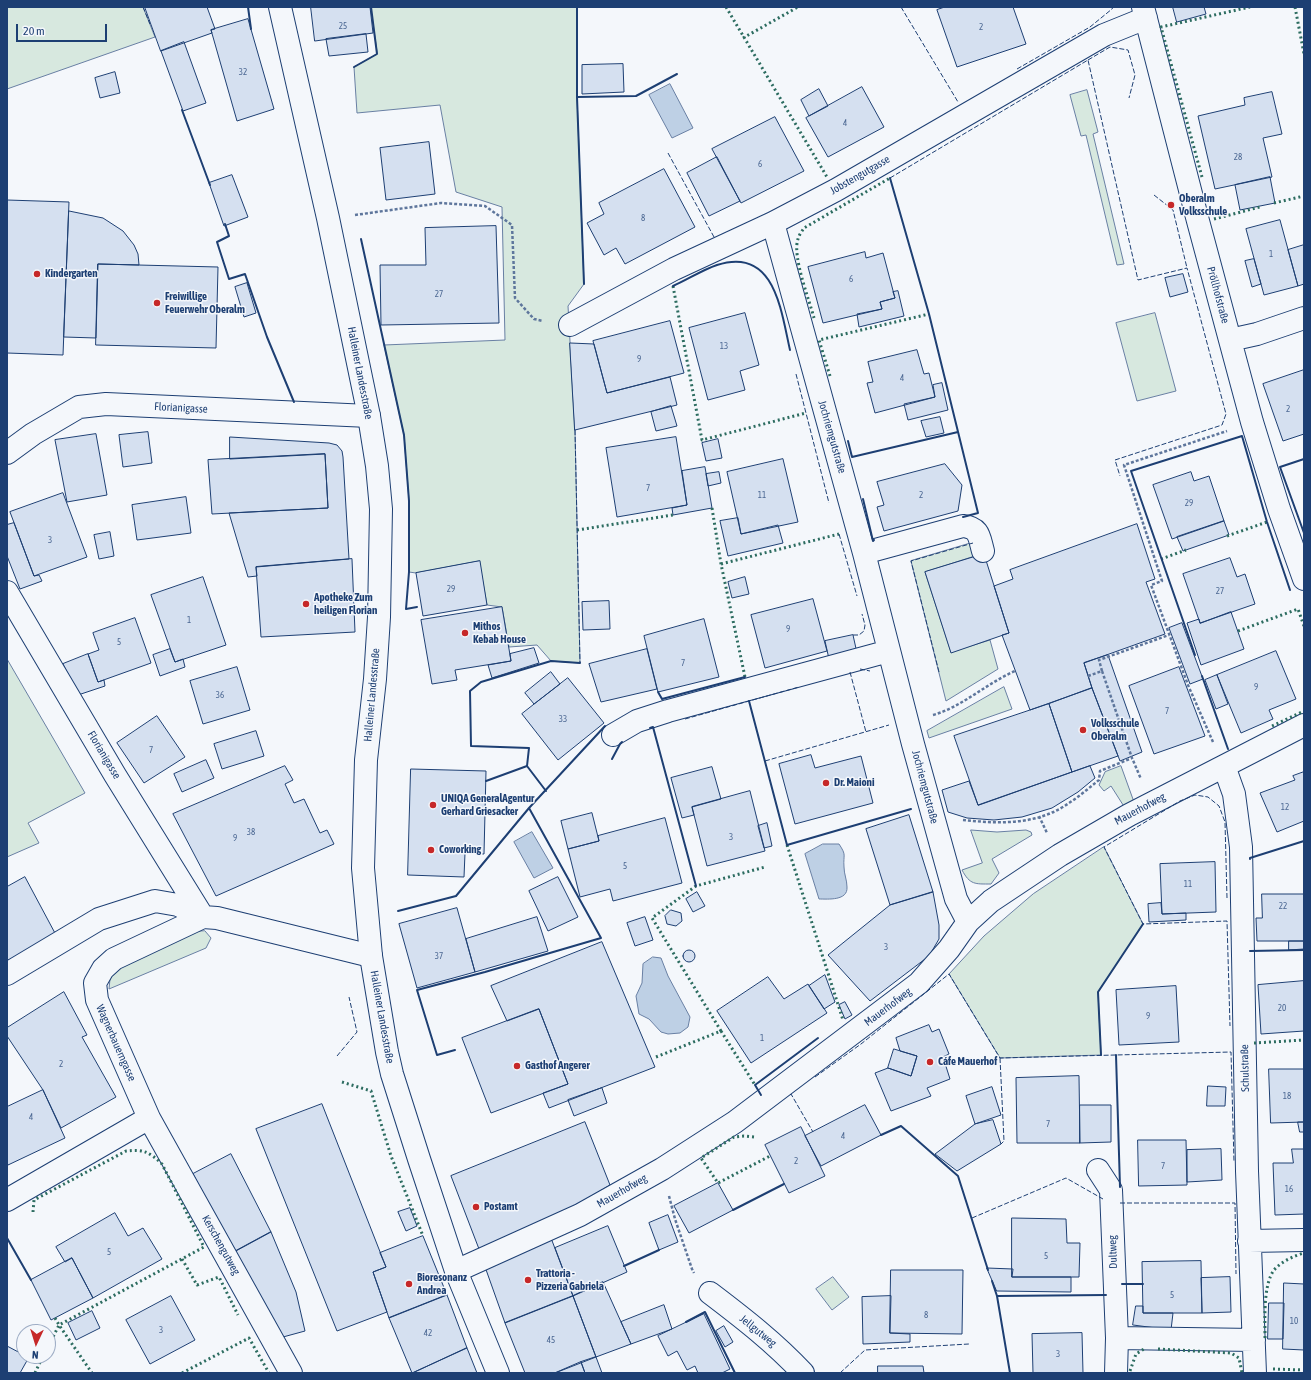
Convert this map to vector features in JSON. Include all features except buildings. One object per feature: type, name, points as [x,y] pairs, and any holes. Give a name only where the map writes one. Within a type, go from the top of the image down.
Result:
[{"type":"street","name":"Halleiner Landesstraße","points":[[280,7],[328,218],[369,416],[377,466],[380,509],[379,617],[375,679],[366,760],[363,868],[371,956],[392,1074],[456,1270],[498,1373]]},
{"type":"street","name":"Jobstengutgasse","points":[[570,325],[674,269],[773,223],[836,190],[1144,13]]},
{"type":"street","name":"Pröllhofstraße","points":[[1144,13],[1252,422],[1279,509],[1304,579]]},
{"type":"street","name":"Jochriemgutstraße","points":[[773,223],[864,553],[956,899],[968,922]]},
{"type":"street","points":[[1230,340],[1257,334],[1304,318]]},
{"type":"street","name":"Florianigasse","points":[[7,453],[33,434],[79,407],[86,406],[106,404],[369,416]]},
{"type":"street","points":[[864,553],[963,526],[971,527],[978,532],[983,551]]},
{"type":"street","name":"Florianigasse","points":[[7,592],[203,917]]},
{"type":"street","points":[[613,736],[637,721],[668,711],[889,651]]},
{"type":"street","name":"Mauerhofweg","points":[[456,1270],[580,1215],[662,1169],[742,1118],[919,983],[949,949],[968,922],[991,901],[1060,855],[1152,803],[1304,725]]},
{"type":"street","name":"Schulstraße","points":[[1224,766],[1234,794],[1241,847],[1249,1241],[1255,1373]]},
{"type":"street","points":[[7,974],[99,918],[155,901],[178,905],[203,917],[217,918],[371,956]]},
{"type":"street","name":"Wagnerbauerngasse","points":[[149,1118],[97,1000],[95,983],[103,969],[114,959],[203,917]]},
{"type":"street","points":[[7,1200],[149,1118]]},
{"type":"street","name":"Kerschengutweg","points":[[149,1118],[291,1373]]},
{"type":"street","name":"Dultweg","points":[[1098,1170],[1110,1190],[1117,1338],[1116,1373]]},
{"type":"street","points":[[1249,1241],[1304,1240]]},
{"type":"street","name":"Jellgutweg","points":[[710,1293],[767,1337],[786,1354],[803,1373]]},
{"type":"street","points":[[1117,1338],[1254,1340]]},
{"type":"path","points":[[328,218],[441,203],[485,206],[512,225],[515,298],[534,319],[570,325]]},
{"type":"path","points":[[1224,766],[1188,685],[1152,585],[1162,581],[1124,465],[1252,422]]},
{"type":"path","points":[[1152,803],[1132,758],[1099,660],[1169,635]]},
{"type":"path","points":[[908,723],[945,712],[1001,677],[1015,671]]},
{"type":"path","points":[[1088,676],[1102,671]]},
{"type":"path","points":[[935,822],[953,820],[994,823],[1024,820],[1051,813],[1078,796],[1099,780],[1100,770],[1132,758]]},
{"type":"path","points":[[662,1169],[674,1219],[692,1269],[710,1293]]},
{"type":"shaded area","points":[[7,7],[143,7],[155,37],[7,89]]},
{"type":"shaded area","points":[[371,7],[577,7],[577,97],[584,284],[568,306],[575,430],[580,663],[551,661],[537,645],[509,647],[502,607],[487,605],[479,561],[416,573],[409,572],[409,501],[404,435],[384,345],[505,340],[502,207],[456,192],[440,105],[357,113],[354,67],[377,54]]},
{"type":"shaded area","points":[[1087,90],[1098,132],[1093,134],[1124,264],[1117,265],[1086,135],[1081,136],[1070,95]]},
{"type":"shaded area","points":[[1155,313],[1176,391],[1137,401],[1116,323]]},
{"type":"shaded area","points":[[975,542],[978,555],[925,572],[951,652],[990,640],[998,669],[946,701],[911,561]]},
{"type":"shaded area","points":[[7,659],[85,793],[28,823],[39,843],[7,857]]},
{"type":"shaded area","points":[[1004,687],[1012,709],[929,738],[927,731]]},
{"type":"shaded area","points":[[1121,766],[1134,802],[1125,808],[1111,786],[1104,791],[1099,785],[1105,772]]},
{"type":"shaded area","points":[[971,830],[997,832],[1026,830],[1031,832],[1032,835],[992,859],[999,873],[991,884],[981,884],[970,881],[962,870],[982,863]]},
{"type":"shaded area","points":[[1104,847],[1143,924],[1098,992],[1101,1055],[1000,1058],[949,974],[984,936],[1033,894]]},
{"type":"shaded area","points":[[205,931],[211,938],[206,948],[109,989],[110,979],[116,969],[191,932]]},
{"type":"shaded area","points":[[833,1277],[849,1297],[832,1310],[816,1289]]},
{"type":"water","points":[[670,84],[693,128],[672,138],[649,95]]},
{"type":"water","points":[[532,832],[553,868],[534,878],[514,842]]},
{"type":"water","points":[[823,844],[839,844],[844,853],[844,870],[847,884],[846,892],[841,897],[819,899],[805,854]]},
{"type":"water","points":[[653,957],[661,958],[668,976],[690,1017],[688,1027],[680,1033],[668,1034],[661,1032],[649,1019],[639,1014],[636,996],[642,983],[643,964]]},
{"type":"hedge","points":[[726,7],[827,177]]},
{"type":"hedge","points":[[743,38],[798,7]]},
{"type":"hedge","points":[[1202,177],[1161,27],[1250,7]]},
{"type":"hedge","points":[[1295,7],[1304,54]]},
{"type":"hedge","points":[[814,318],[797,256],[797,246],[800,235],[804,228],[890,178]]},
{"type":"hedge","points":[[1274,203],[1304,196]]},
{"type":"hedge","points":[[1214,219],[1260,207]]},
{"type":"hedge","points":[[673,286],[702,440],[806,413]]},
{"type":"hedge","points":[[830,376],[819,340],[929,314]]},
{"type":"hedge","points":[[712,508],[721,564],[745,677]]},
{"type":"hedge","points":[[577,530],[673,515]]},
{"type":"hedge","points":[[1227,536],[1267,522]]},
{"type":"hedge","points":[[721,564],[839,534]]},
{"type":"hedge","points":[[1161,559],[1186,550]]},
{"type":"hedge","points":[[1238,631],[1298,609],[1304,626]]},
{"type":"hedge","points":[[1272,726],[1304,711]]},
{"type":"hedge","points":[[787,845],[843,1020]]},
{"type":"hedge","points":[[721,1031],[652,918],[696,886],[765,867]]},
{"type":"hedge","points":[[656,1057],[721,1031],[755,1085]]},
{"type":"hedge","points":[[1254,1043],[1304,1040]]},
{"type":"hedge","points":[[342,1082],[371,1091],[391,1156],[423,1236]]},
{"type":"hedge","points":[[754,1137],[734,1137],[701,1158],[718,1183],[770,1156]]},
{"type":"hedge","points":[[33,1212],[34,1200],[126,1151],[142,1151],[150,1154],[162,1164],[204,1247],[59,1325],[56,1331]]},
{"type":"hedge","points":[[1265,1338],[1265,1302],[1270,1276],[1284,1261],[1304,1253]]},
{"type":"hedge","points":[[182,1259],[197,1285],[219,1277],[238,1315]]},
{"type":"hedge","points":[[55,1318],[92,1373]]},
{"type":"hedge","points":[[182,1373],[249,1338],[269,1373]]},
{"type":"hedge","points":[[1130,1371],[1136,1354],[1144,1349]]},
{"type":"hedge","points":[[1158,1349],[1231,1353],[1239,1358],[1242,1373]]},
{"type":"hedge","points":[[35,1373],[39,1364]]},
{"type":"hedge","points":[[1273,1369],[1304,1370]]},
{"type":"fence","points":[[143,7],[150,24]]},
{"type":"fence","points":[[901,7],[958,102]]},
{"type":"fence","points":[[1017,69],[1090,27],[1113,7]]},
{"type":"fence","points":[[1088,60],[1110,47],[1128,50],[1135,75],[1129,98]]},
{"type":"fence","points":[[890,178],[1088,60],[1138,280],[1187,268],[1226,414],[1222,425],[1115,460],[1120,476]]},
{"type":"fence","points":[[668,153],[714,237]]},
{"type":"fence","points":[[1154,195],[1173,210],[1187,268]]},
{"type":"fence","points":[[796,374],[829,503]]},
{"type":"fence","points":[[575,430],[580,663]]},
{"type":"fence","points":[[839,534],[857,596]]},
{"type":"fence","points":[[939,672],[911,561],[973,543]]},
{"type":"fence","points":[[853,635],[859,635],[864,631],[865,625],[862,614]]},
{"type":"fence","points":[[860,669],[870,671]]},
{"type":"fence","points":[[850,672],[866,732]]},
{"type":"fence","points":[[685,719],[799,687]]},
{"type":"fence","points":[[765,761],[889,725]]},
{"type":"fence","points":[[1227,898],[1225,822],[1219,806],[1208,797],[1195,795],[1180,801],[1104,847],[1143,924],[1227,921],[1230,1026]]},
{"type":"fence","points":[[815,1077],[861,1044],[949,974],[1000,1058],[1231,1052],[1234,1162]]},
{"type":"fence","points":[[337,1056],[357,1032],[349,997]]},
{"type":"fence","points":[[1000,1058],[1004,1141],[1001,1144]]},
{"type":"fence","points":[[790,1095],[791,1094],[813,1132]]},
{"type":"fence","points":[[972,1218],[1066,1178],[1103,1199]]},
{"type":"fence","points":[[1120,1203],[1235,1203],[1236,1274]]},
{"type":"fence","points":[[840,1373],[865,1350],[969,1344]]},
{"type":"wall","points":[[248,7],[251,29]]},
{"type":"wall","points":[[354,67],[377,54],[371,7]]},
{"type":"wall","points":[[577,7],[577,97],[584,284]]},
{"type":"wall","points":[[577,97],[636,96],[677,74]]},
{"type":"wall","points":[[182,110],[210,185]]},
{"type":"wall","points":[[890,178],[929,314],[978,513],[963,517]]},
{"type":"wall","points":[[225,224],[229,236],[217,242],[229,279],[245,274],[267,337],[294,402]]},
{"type":"wall","points":[[361,239],[404,435],[409,501],[409,572],[406,609],[417,607]]},
{"type":"wall","points":[[673,286],[717,265],[736,262],[752,265],[763,273],[772,286],[783,318],[790,350]]},
{"type":"wall","points":[[848,441],[852,457],[958,432]]},
{"type":"wall","points":[[1195,655],[1131,471],[1242,436],[1267,522],[1290,590]]},
{"type":"wall","points":[[1304,459],[1280,467],[1304,533]]},
{"type":"wall","points":[[863,499],[873,541],[874,540]]},
{"type":"wall","points":[[486,781],[527,766],[529,748],[471,746],[470,691],[481,682],[551,661],[580,663]]},
{"type":"wall","points":[[1202,676],[1228,749]]},
{"type":"wall","points":[[658,692],[662,699],[745,677]]},
{"type":"wall","points":[[749,701],[787,845],[911,809]]},
{"type":"wall","points":[[417,990],[601,938],[529,808],[605,726]]},
{"type":"wall","points":[[650,728],[653,727],[696,886]]},
{"type":"wall","points":[[612,759],[622,742]]},
{"type":"wall","points":[[527,766],[546,791]]},
{"type":"wall","points":[[398,911],[456,896],[529,808]]},
{"type":"wall","points":[[1250,859],[1304,841]]},
{"type":"wall","points":[[1101,1055],[1098,992],[1143,924]]},
{"type":"wall","points":[[1250,951],[1304,950]]},
{"type":"wall","points":[[417,990],[437,1055],[455,1050]]},
{"type":"wall","points":[[761,1095],[755,1085],[818,1038]]},
{"type":"wall","points":[[1116,1055],[1120,1187]]},
{"type":"wall","points":[[881,1135],[901,1126],[958,1176],[988,1270]]},
{"type":"wall","points":[[733,1210],[784,1184]]},
{"type":"wall","points":[[7,1238],[31,1280]]},
{"type":"wall","points":[[624,1266],[659,1250]]},
{"type":"wall","points":[[992,1281],[997,1296],[1010,1373]]},
{"type":"wall","points":[[1122,1284],[1143,1284]]},
{"type":"wall","points":[[997,1296],[1106,1295]]},
{"type":"wall","points":[[686,1322],[705,1312],[735,1373]]},
{"type":"place","name":"Oberalm Volksschule","points":[[1171,205]]},
{"type":"place","name":"Kindergarten","points":[[37,274]]},
{"type":"place","name":"Freiwillige Feuerwehr Oberalm","points":[[157,303]]},
{"type":"place","name":"Apotheke Zum heiligen Florian","points":[[306,604]]},
{"type":"place","name":"Mithos Kebab House","points":[[465,633]]},
{"type":"place","name":"Volksschule Oberalm","points":[[1083,730]]},
{"type":"place","name":"Dr. Maioni","points":[[826,783]]},
{"type":"place","name":"UNIQA GeneralAgentur Gerhard Griesacker","points":[[433,805]]},
{"type":"place","name":"Coworking","points":[[431,850]]},
{"type":"place","name":"Cáfe Mauerhof","points":[[930,1062]]},
{"type":"place","name":"Gasthof Angerer","points":[[517,1066]]},
{"type":"place","name":"Postamt","points":[[476,1207]]},
{"type":"place","name":"Trattoria - Pizzeria Gabriela","points":[[528,1280]]},
{"type":"place","name":"Bioresonanz Andrea","points":[[409,1284]]}]
